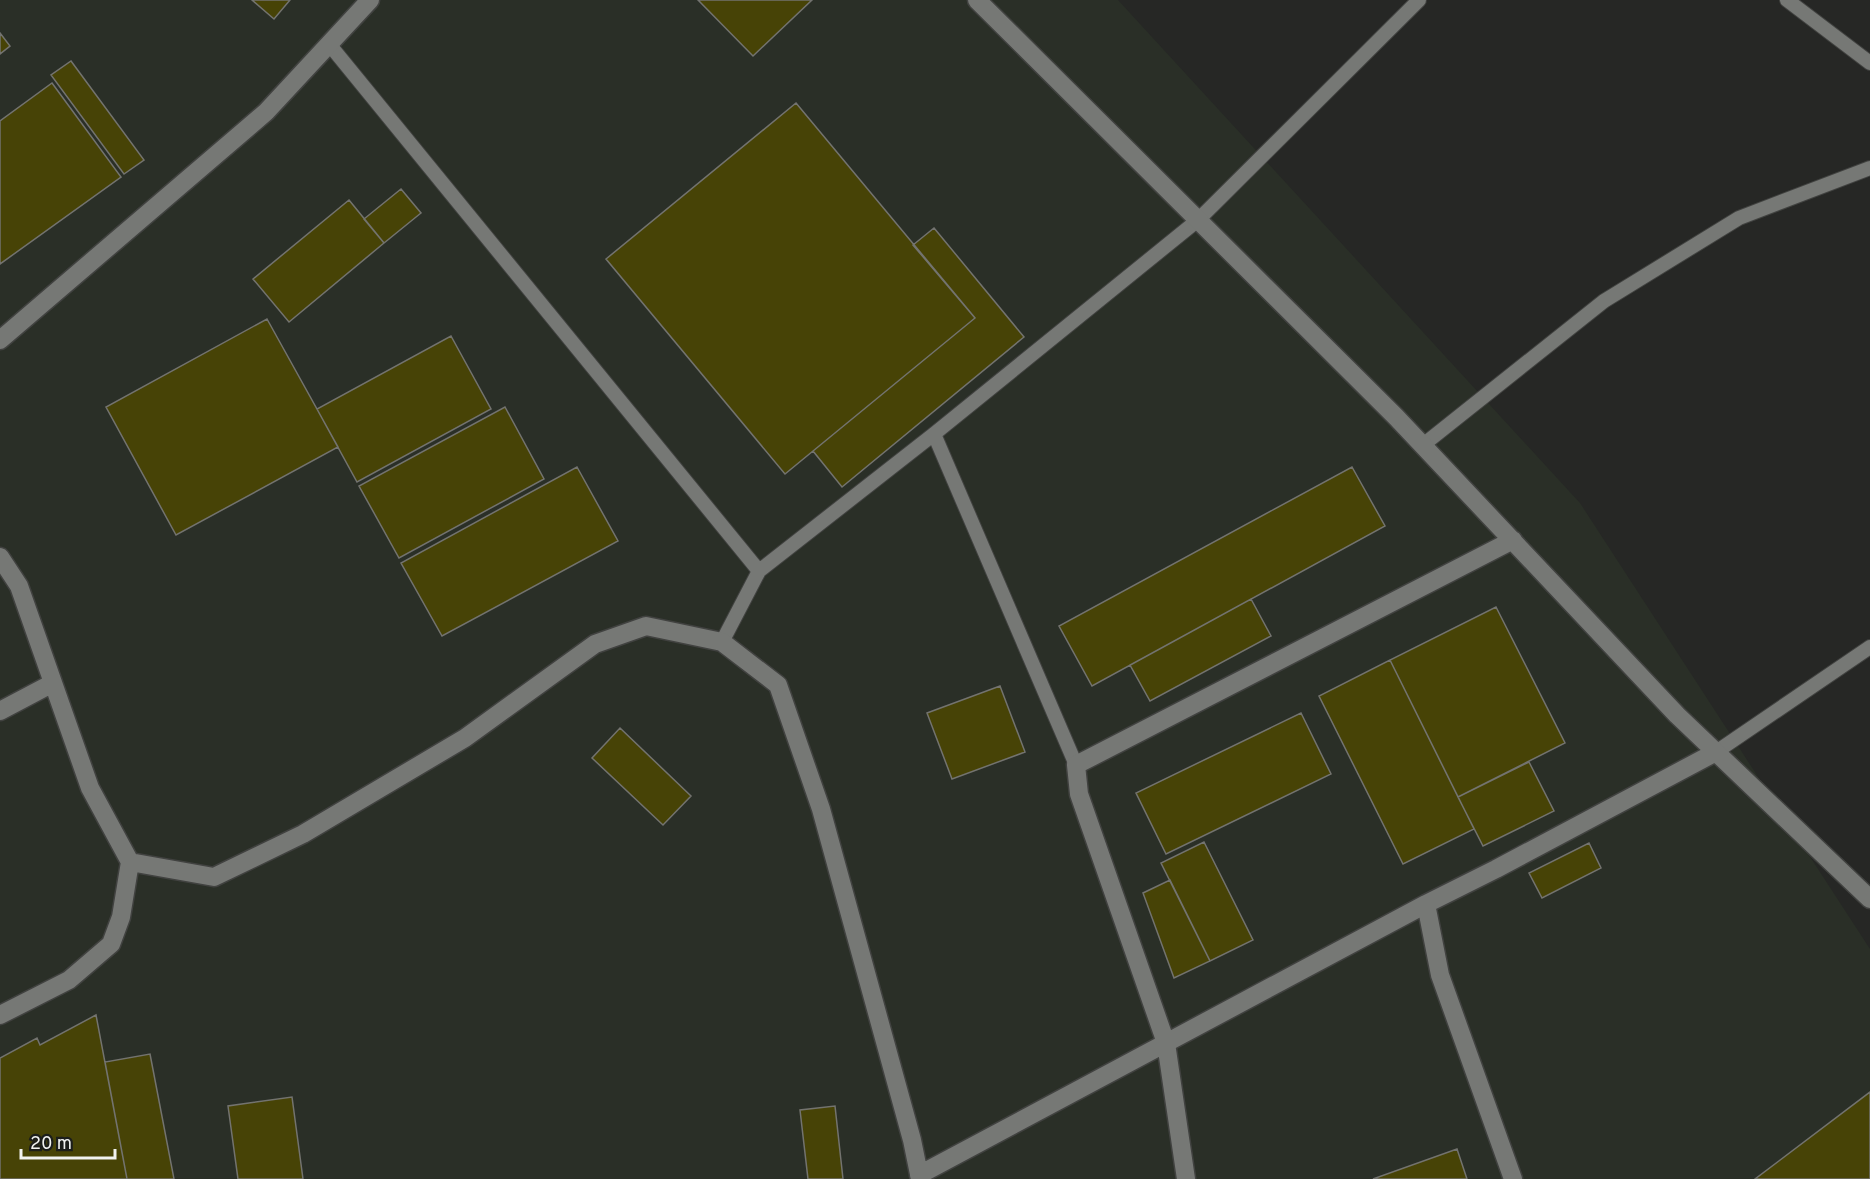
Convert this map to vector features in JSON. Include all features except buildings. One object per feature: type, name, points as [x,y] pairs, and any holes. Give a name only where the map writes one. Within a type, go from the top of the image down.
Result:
[{"type":"street","points":[[0,340],[266,112],[370,0]]},
{"type":"street","points":[[977,0],[1423,445],[1677,715],[1870,899]]},
{"type":"street","points":[[1186,1179],[1166,1043],[1079,794],[1076,765],[1513,540]]},
{"type":"street","points":[[0,557],[19,586],[90,788],[130,862],[121,917],[111,944],[69,980],[0,1015]]},
{"type":"street","points":[[130,862],[214,877],[303,834],[465,738],[595,644],[646,626],[722,642],[778,685],[821,808],[912,1140],[920,1177],[1426,904],[1716,752]]},
{"type":"street","points":[[0,711],[53,683]]},
{"type":"street","points":[[1426,904],[1440,975],[1513,1179]]},
{"type":"lane","points":[[722,642],[759,571],[934,434],[1198,220],[1419,0]]},
{"type":"lane","points":[[1787,0],[1870,63]]},
{"type":"lane","points":[[329,44],[759,571]]},
{"type":"lane","points":[[1423,445],[1604,302],[1739,218],[1870,168]]},
{"type":"lane","points":[[934,434],[1076,765]]},
{"type":"lane","points":[[1716,752],[1870,647]]},
{"type":"shaded area","points":[[0,0],[1118,0],[1580,503],[1870,949],[1870,1179],[0,1179]]}]
